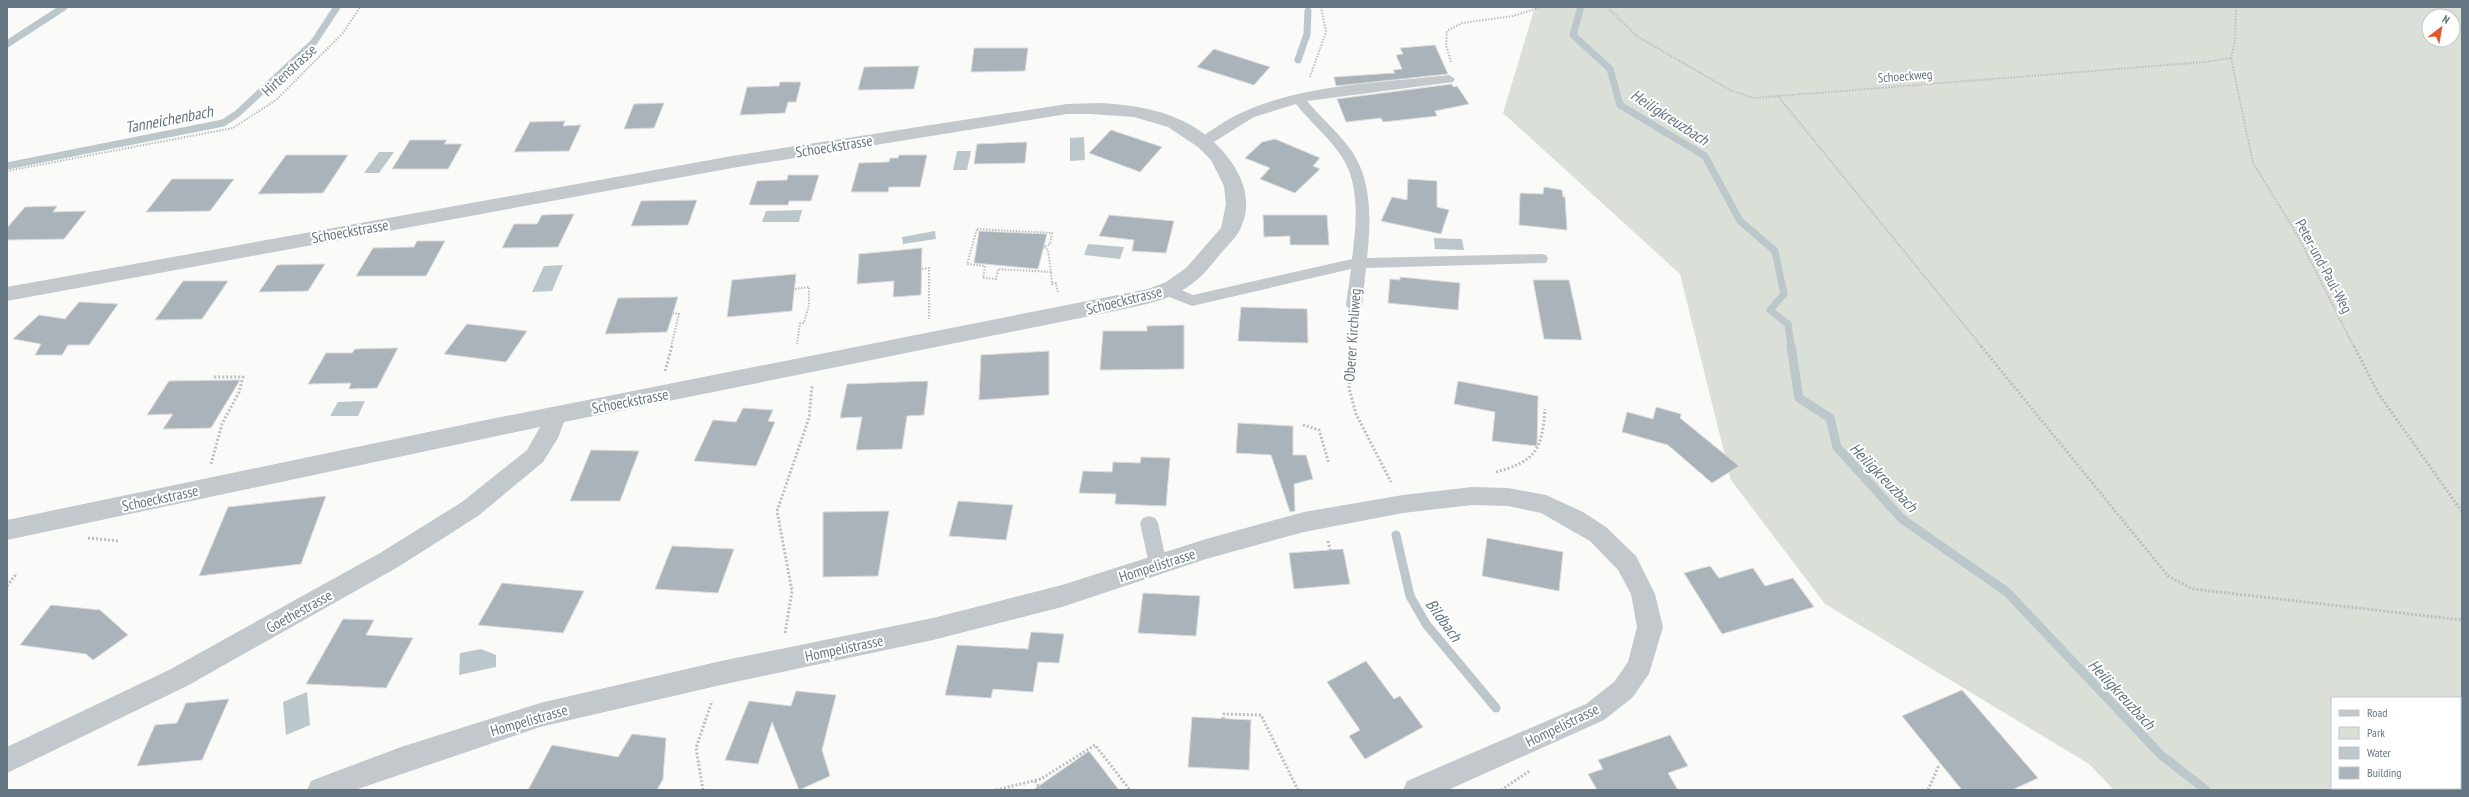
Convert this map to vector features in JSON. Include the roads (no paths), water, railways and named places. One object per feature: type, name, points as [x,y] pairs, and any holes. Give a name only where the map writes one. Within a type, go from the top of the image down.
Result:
[{"type":"street","name":"Schoeckstrasse","points":[[7,294],[728,163],[1067,110],[1100,108],[1133,111],[1157,117],[1179,126],[1204,142],[1226,165],[1236,195],[1233,224],[1204,264],[1167,290],[1097,308],[555,416],[7,530]]},
{"type":"street","name":"Goethestrasse","points":[[7,760],[178,678],[389,560],[470,509],[535,456],[547,438],[555,416]]},
{"type":"street","name":"Hompelistrasse","points":[[321,790],[401,760],[540,715],[721,673],[933,629],[1062,596],[1206,549],[1304,522],[1403,504],[1472,496],[1508,497],[1546,504],[1575,519],[1598,534],[1627,563],[1643,594],[1650,627],[1640,666],[1623,690],[1595,712],[1417,790]]},
{"type":"lane","points":[[1204,142],[1230,124],[1255,111],[1298,98],[1450,79]]},
{"type":"lane","name":"Oberer Kirchliweg","points":[[1298,98],[1349,157],[1358,174],[1362,210],[1354,305]]},
{"type":"lane","name":"Oberer Kirchliweg","points":[[1167,290],[1192,301],[1357,263],[1541,259]]},
{"type":"lane","points":[[1150,523],[1158,564]]},
{"type":"water","points":[[1084,137],[1085,160],[1070,161],[1070,138]]},
{"type":"water","points":[[957,151],[971,151],[967,170],[953,170]]},
{"type":"water","points":[[379,152],[394,152],[379,173],[364,173]]},
{"type":"water","points":[[802,210],[799,222],[762,222],[766,211]]},
{"type":"water","points":[[935,231],[936,239],[903,244],[902,237]]},
{"type":"water","points":[[1434,238],[1462,239],[1464,250],[1435,249]]},
{"type":"water","points":[[1088,244],[1124,247],[1120,259],[1084,255]]},
{"type":"water","points":[[563,265],[552,291],[532,292],[544,266]]},
{"type":"water","points":[[365,401],[358,416],[330,416],[338,402]]},
{"type":"water","points":[[481,649],[496,655],[496,667],[459,675],[460,653]]},
{"type":"water","points":[[307,692],[310,725],[286,735],[283,702]]},
{"type":"waterway","name":"Tanneichenbach","points":[[7,44],[64,7]]},
{"type":"waterway","name":"Tanneichenbach","points":[[7,166],[223,123],[237,114],[314,42],[337,7]]},
{"type":"waterway","name":"Heiligkreuzbach","points":[[1581,7],[1573,35],[1610,69],[1620,105],[1705,156],[1740,221],[1775,251],[1784,294],[1770,310],[1788,324],[1791,347]]},
{"type":"waterway","name":"Bildbach","points":[[1298,60],[1307,34],[1308,11]]},
{"type":"waterway","name":"Heiligkreuzbach","points":[[1791,346],[1799,398],[1830,418],[1837,447],[1902,519],[2007,592],[2161,755],[2206,790]]},
{"type":"waterway","name":"Bildbach","points":[[1396,535],[1410,596],[1426,624],[1496,708]]}]
